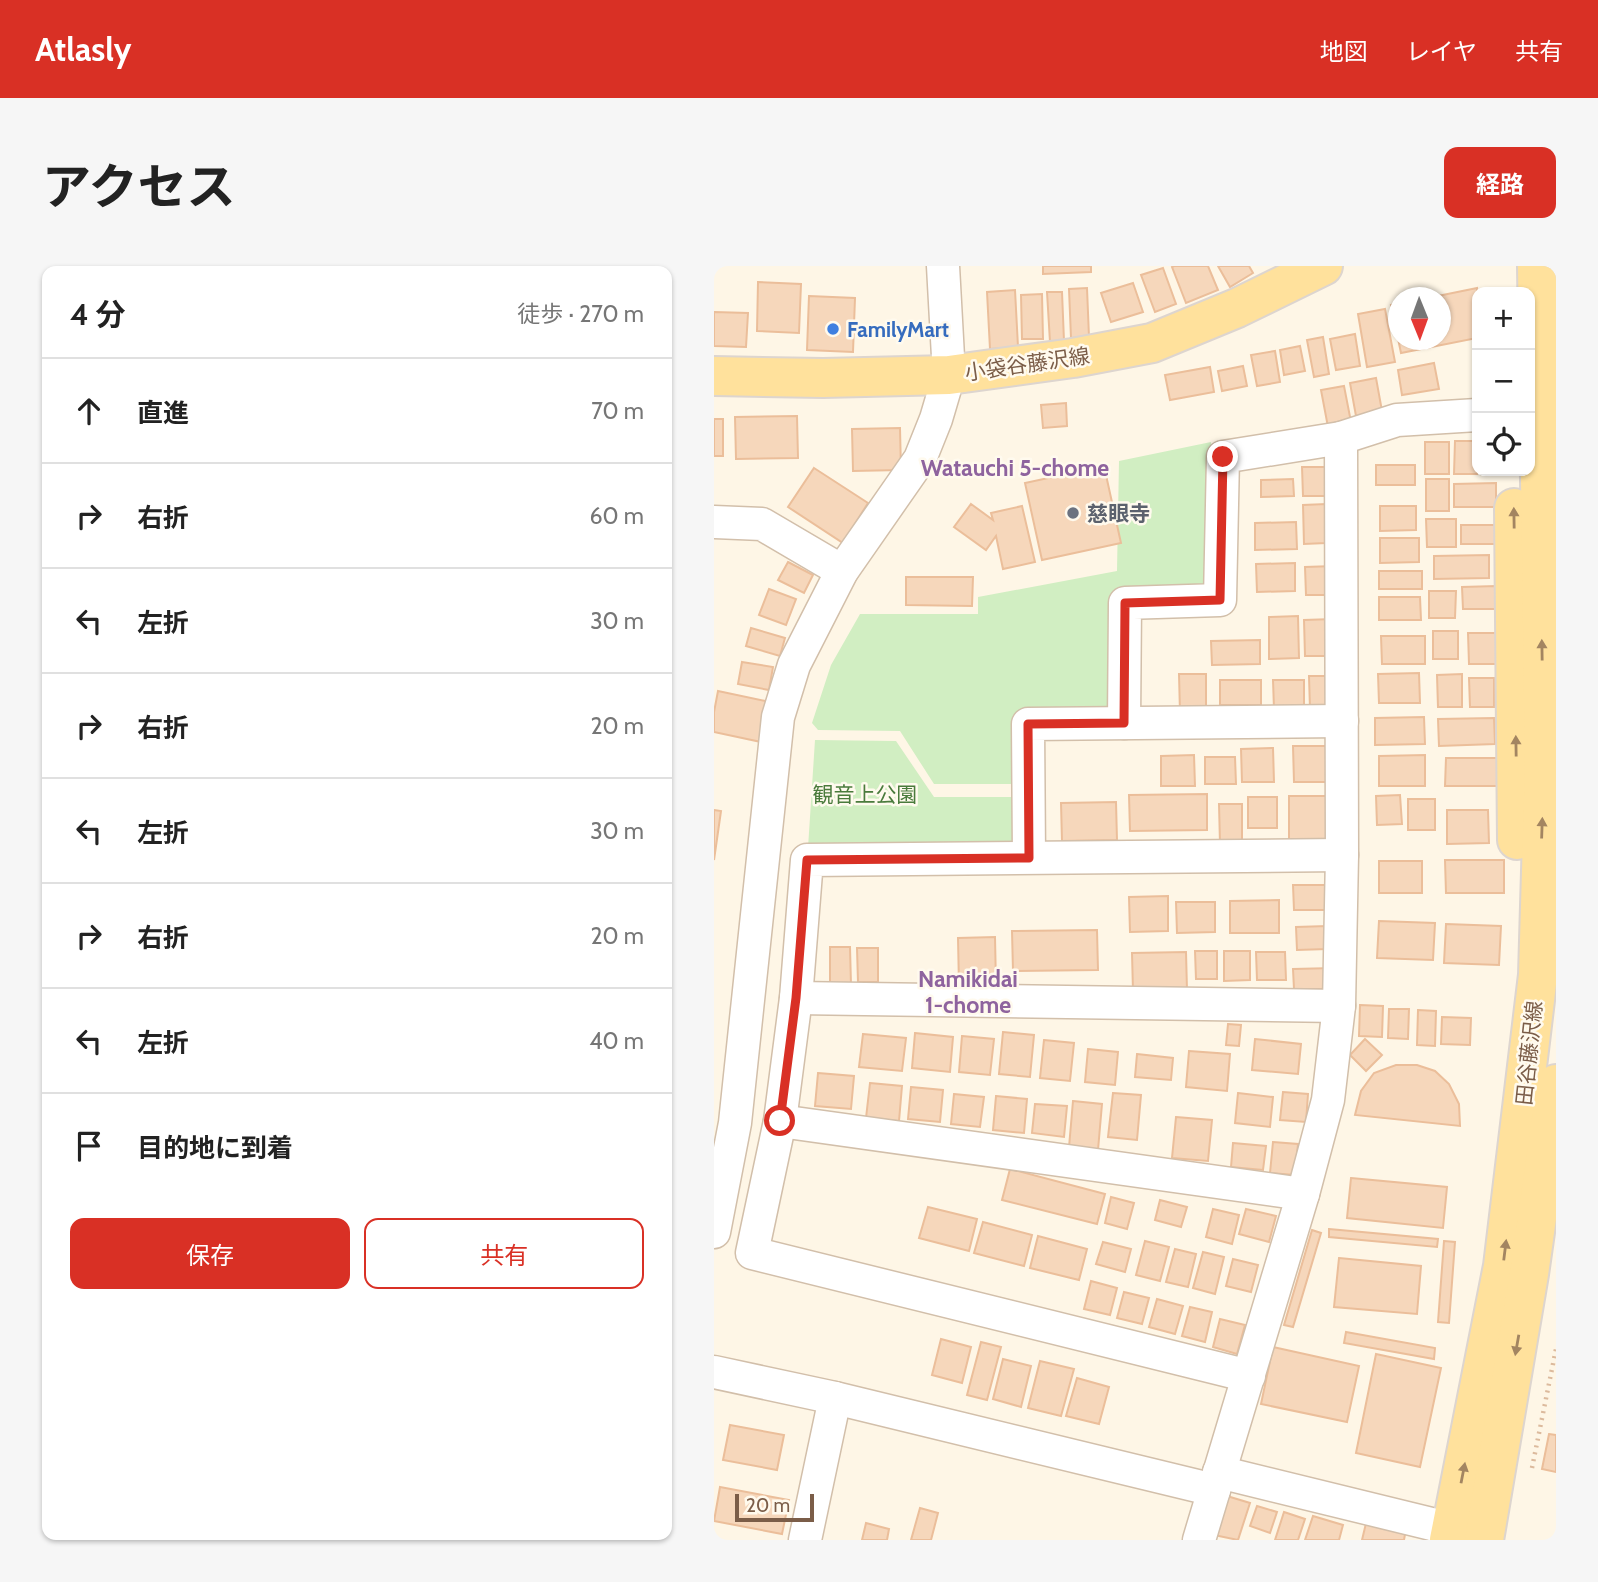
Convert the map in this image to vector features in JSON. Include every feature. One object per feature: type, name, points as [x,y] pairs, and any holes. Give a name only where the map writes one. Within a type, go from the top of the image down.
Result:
[{"type":"main road","name":"小袋谷藤沢線","points":[[714,376],[949,375],[1015,367],[1152,343],[1323,266]]},
{"type":"main road","points":[[1513,266],[1513,287]]},
{"type":"main road","name":"田谷藤沢線","points":[[1462,1536],[1503,1266],[1538,975],[1544,767],[1537,266]]},
{"type":"main road","points":[[1513,476],[1523,1108]]},
{"type":"main road","name":"田谷藤沢線","points":[[1462,1536],[1530,1274],[1556,1084]]},
{"type":"street","points":[[714,1232],[735,1123],[778,717],[794,665],[842,571],[920,459],[936,419],[949,375],[943,266]]},
{"type":"street","points":[[1124,723],[1125,603],[1220,600],[1223,457],[1341,438],[1397,420],[1472,415]]},
{"type":"street","points":[[1199,1540],[1303,1194],[1328,1100],[1339,1006],[1342,855],[1341,438]]},
{"type":"street","points":[[714,522],[762,524],[842,571]]},
{"type":"street","points":[[1029,858],[1028,724],[1342,721]]},
{"type":"street","points":[[1249,1376],[752,1253],[780,1121],[796,998],[807,860],[1342,855]]},
{"type":"street","points":[[796,998],[1339,1006]]},
{"type":"street","points":[[780,1121],[1303,1194]]},
{"type":"street","points":[[714,1372],[1462,1536]]},
{"type":"street","points":[[805,1540],[835,1398]]},
{"type":"path","points":[[1530,1476],[1556,1349]]},
{"type":"green space","points":[[1211,442],[1209,583],[1202,589],[1113,592],[1114,702],[1106,710],[1018,711],[1019,784],[934,784],[900,731],[818,730],[812,723],[831,665],[860,614],[978,614],[978,597],[1117,571],[1119,461]]},
{"type":"green space","name":"観音上公園","points":[[815,740],[896,741],[934,797],[1018,797],[1018,845],[808,848]]},
{"type":"building","points":[[1043,266],[1091,266],[1091,272],[1043,274]]},
{"type":"building","points":[[1208,266],[1218,290],[1186,303],[1172,267]]},
{"type":"building","points":[[1218,266],[1249,266],[1253,273],[1230,287]]},
{"type":"building","points":[[1163,268],[1176,304],[1155,312],[1141,275]]},
{"type":"building","points":[[758,282],[801,284],[799,333],[757,331]]},
{"type":"building","points":[[1133,283],[1143,312],[1111,322],[1101,293]]},
{"type":"building","points":[[1087,288],[1089,337],[1071,338],[1069,289]]},
{"type":"building","points":[[1472,289],[1472,339],[1451,343],[1451,293]]},
{"type":"building","points":[[1015,290],[1018,347],[990,349],[987,292]]},
{"type":"building","points":[[1047,292],[1062,292],[1064,341],[1050,342]]},
{"type":"building","points":[[1042,294],[1043,339],[1022,339],[1021,295]]},
{"type":"building","points":[[809,296],[855,298],[853,352],[807,350]]},
{"type":"building","points":[[1385,309],[1388,350],[1393,350],[1395,362],[1367,367],[1358,314]]},
{"type":"building","points":[[714,312],[748,313],[746,347],[714,346]]},
{"type":"building","points":[[1355,334],[1360,366],[1336,370],[1330,339]]},
{"type":"building","points":[[1323,337],[1329,374],[1314,377],[1307,340]]},
{"type":"building","points":[[1300,346],[1305,371],[1284,375],[1280,350]]},
{"type":"building","points":[[1275,351],[1280,382],[1257,386],[1251,355]]},
{"type":"building","points":[[1434,363],[1439,389],[1402,395],[1398,370]]},
{"type":"building","points":[[1243,366],[1247,386],[1222,391],[1218,371]]},
{"type":"building","points":[[1210,367],[1214,392],[1170,400],[1165,375]]},
{"type":"building","points":[[1376,378],[1382,411],[1356,416],[1350,383]]},
{"type":"building","points":[[1344,386],[1351,422],[1328,427],[1321,390]]},
{"type":"building","points":[[1066,403],[1067,426],[1043,428],[1041,405]]},
{"type":"building","points":[[797,416],[798,458],[736,459],[735,417]]},
{"type":"building","points":[[714,419],[723,419],[723,456],[714,456]]},
{"type":"building","points":[[900,428],[901,470],[853,471],[852,429]]},
{"type":"building","points":[[1455,441],[1472,441],[1472,474],[1454,474]]},
{"type":"building","points":[[1425,442],[1449,442],[1449,474],[1425,474]]},
{"type":"building","points":[[1376,465],[1415,465],[1415,485],[1376,485]]},
{"type":"building","name":"慈眼寺","points":[[1104,466],[1121,543],[1042,560],[1025,483]]},
{"type":"building","points":[[1302,467],[1330,467],[1330,496],[1303,496]]},
{"type":"building","points":[[814,468],[868,503],[843,543],[788,507]]},
{"type":"building","points":[[1293,479],[1294,496],[1261,497],[1261,480]]},
{"type":"building","points":[[1426,479],[1449,479],[1449,511],[1426,511]]},
{"type":"building","points":[[1496,483],[1496,507],[1454,507],[1454,484]]},
{"type":"building","points":[[971,504],[993,520],[991,513],[1022,506],[1035,562],[1003,569],[996,536],[986,550],[954,527]]},
{"type":"building","points":[[1326,504],[1326,543],[1304,544],[1303,505]]},
{"type":"building","points":[[1380,506],[1416,506],[1416,530],[1380,531]]},
{"type":"building","points":[[1426,519],[1456,519],[1456,547],[1427,547]]},
{"type":"building","points":[[1296,522],[1297,549],[1255,550],[1255,523]]},
{"type":"building","points":[[1461,525],[1501,525],[1501,544],[1461,544]]},
{"type":"building","points":[[1380,538],[1419,538],[1419,562],[1380,563]]},
{"type":"building","points":[[1489,555],[1489,578],[1434,579],[1434,556]]},
{"type":"building","points":[[788,562],[813,575],[804,593],[778,580]]},
{"type":"building","points":[[1295,563],[1295,591],[1257,592],[1256,564]]},
{"type":"building","points":[[1334,566],[1335,595],[1306,595],[1305,567]]},
{"type":"building","points":[[1379,571],[1422,571],[1422,589],[1379,589]]},
{"type":"building","points":[[906,577],[973,577],[972,606],[906,605]]},
{"type":"building","points":[[1496,586],[1496,609],[1463,609],[1462,587]]},
{"type":"building","points":[[769,589],[796,599],[786,625],[759,615]]},
{"type":"building","points":[[1429,591],[1456,591],[1455,618],[1429,618]]},
{"type":"building","points":[[1379,597],[1420,597],[1421,620],[1379,620]]},
{"type":"building","points":[[1298,616],[1299,658],[1269,659],[1269,617]]},
{"type":"building","points":[[1333,619],[1333,656],[1305,656],[1304,620]]},
{"type":"building","points":[[751,628],[785,638],[780,656],[746,646]]},
{"type":"building","points":[[1433,631],[1458,631],[1458,659],[1433,659]]},
{"type":"building","points":[[1468,633],[1497,633],[1497,664],[1469,664]]},
{"type":"building","points":[[1381,636],[1425,636],[1425,664],[1382,664]]},
{"type":"building","points":[[1260,640],[1260,664],[1212,665],[1211,641]]},
{"type":"building","points":[[742,662],[773,667],[769,690],[738,684]]},
{"type":"building","points":[[1419,673],[1420,703],[1379,703],[1378,674]]},
{"type":"building","points":[[1179,674],[1206,674],[1206,713],[1180,713]]},
{"type":"building","points":[[1462,674],[1462,707],[1438,707],[1437,675]]},
{"type":"building","points":[[1309,676],[1332,676],[1332,709],[1310,709]]},
{"type":"building","points":[[1469,678],[1494,678],[1494,707],[1470,707]]},
{"type":"building","points":[[1220,680],[1261,680],[1261,705],[1220,705]]},
{"type":"building","points":[[1273,680],[1304,680],[1304,709],[1274,709]]},
{"type":"building","points":[[718,691],[770,702],[761,742],[714,732]]},
{"type":"building","points":[[1424,717],[1425,744],[1375,745],[1375,718]]},
{"type":"building","points":[[1494,718],[1495,744],[1439,746],[1438,719]]},
{"type":"building","points":[[1293,746],[1332,746],[1333,782],[1294,782]]},
{"type":"building","points":[[1273,748],[1274,782],[1242,782],[1241,749]]},
{"type":"building","points":[[1194,755],[1195,786],[1161,786],[1161,756]]},
{"type":"building","points":[[1425,755],[1425,786],[1379,786],[1379,756]]},
{"type":"building","points":[[1205,757],[1235,757],[1236,784],[1205,784]]},
{"type":"building","points":[[1446,758],[1500,758],[1500,786],[1445,786]]},
{"type":"building","points":[[1207,794],[1207,830],[1130,831],[1129,795]]},
{"type":"building","points":[[1400,795],[1402,824],[1377,825],[1376,796]]},
{"type":"building","points":[[1289,796],[1333,796],[1334,839],[1289,840]]},
{"type":"building","points":[[1248,797],[1277,797],[1277,828],[1248,828]]},
{"type":"building","points":[[1408,799],[1435,799],[1435,830],[1408,830]]},
{"type":"building","points":[[1116,802],[1117,840],[1062,841],[1061,803]]},
{"type":"building","points":[[1219,804],[1242,804],[1242,844],[1220,844]]},
{"type":"building","points":[[714,810],[721,811],[714,860]]},
{"type":"building","points":[[1447,810],[1488,810],[1489,843],[1447,844]]},
{"type":"building","points":[[1445,860],[1504,860],[1504,893],[1446,893]]},
{"type":"building","points":[[1379,861],[1422,861],[1422,893],[1379,893]]},
{"type":"building","points":[[1293,885],[1334,885],[1334,910],[1294,910]]},
{"type":"building","points":[[1168,896],[1168,931],[1130,932],[1129,897]]},
{"type":"building","points":[[1279,900],[1279,933],[1230,933],[1230,901]]},
{"type":"building","points":[[1176,902],[1215,902],[1215,932],[1177,933]]},
{"type":"building","points":[[1379,921],[1435,923],[1433,960],[1377,958]]},
{"type":"building","points":[[1446,924],[1501,926],[1499,965],[1444,963]]},
{"type":"building","points":[[1327,926],[1327,949],[1297,950],[1296,927]]},
{"type":"building","points":[[1097,930],[1098,970],[1013,971],[1012,931]]},
{"type":"building","points":[[995,937],[996,985],[959,986],[958,938]]},
{"type":"building","points":[[830,947],[850,947],[851,985],[830,985]]},
{"type":"building","points":[[857,948],[878,948],[878,982],[858,982]]},
{"type":"building","points":[[1195,951],[1217,951],[1217,979],[1196,979]]},
{"type":"building","points":[[1224,951],[1250,951],[1250,980],[1224,981]]},
{"type":"building","points":[[1186,952],[1187,990],[1133,991],[1132,953]]},
{"type":"building","points":[[1256,952],[1285,952],[1286,980],[1257,980]]},
{"type":"building","points":[[1334,968],[1334,989],[1294,989],[1293,969]]},
{"type":"building","points":[[1360,1005],[1383,1006],[1382,1037],[1359,1036]]},
{"type":"building","points":[[1389,1009],[1409,1009],[1408,1039],[1388,1038]]},
{"type":"building","points":[[1418,1010],[1436,1011],[1435,1046],[1417,1045]]},
{"type":"building","points":[[1442,1017],[1471,1018],[1470,1045],[1441,1044]]},
{"type":"building","points":[[1228,1024],[1241,1025],[1239,1046],[1226,1045]]},
{"type":"building","points":[[1003,1032],[1034,1035],[1030,1077],[999,1074]]},
{"type":"building","points":[[915,1033],[953,1037],[950,1072],[912,1068]]},
{"type":"building","points":[[863,1034],[906,1038],[902,1071],[859,1067]]},
{"type":"building","points":[[962,1036],[994,1039],[990,1075],[959,1072]]},
{"type":"building","points":[[1255,1039],[1301,1044],[1298,1074],[1252,1070]]},
{"type":"building","points":[[1365,1039],[1382,1055],[1366,1071],[1350,1055]]},
{"type":"building","points":[[1044,1040],[1074,1043],[1070,1081],[1040,1078]]},
{"type":"building","points":[[1088,1049],[1118,1052],[1115,1085],[1085,1082]]},
{"type":"building","points":[[1189,1051],[1230,1054],[1227,1091],[1186,1087]]},
{"type":"building","points":[[1137,1054],[1173,1058],[1171,1080],[1135,1077]]},
{"type":"building","points":[[1396,1065],[1417,1065],[1435,1071],[1449,1084],[1459,1104],[1460,1126],[1355,1115],[1361,1091],[1374,1073]]},
{"type":"building","points":[[818,1073],[854,1076],[851,1109],[815,1106]]},
{"type":"building","points":[[870,1083],[902,1086],[899,1121],[866,1118]]},
{"type":"building","points":[[911,1087],[943,1090],[940,1122],[908,1119]]},
{"type":"building","points":[[1283,1092],[1308,1094],[1306,1122],[1280,1120]]},
{"type":"building","points":[[1113,1093],[1141,1095],[1137,1140],[1108,1137]]},
{"type":"building","points":[[1238,1093],[1273,1097],[1270,1127],[1235,1123]]},
{"type":"building","points":[[954,1094],[984,1097],[980,1127],[951,1124]]},
{"type":"building","points":[[996,1096],[1027,1099],[1024,1133],[993,1130]]},
{"type":"building","points":[[1073,1101],[1102,1104],[1098,1150],[1069,1147]]},
{"type":"building","points":[[1035,1104],[1067,1106],[1064,1137],[1032,1133]]},
{"type":"building","points":[[1176,1117],[1212,1120],[1208,1161],[1172,1158]]},
{"type":"building","points":[[1273,1142],[1298,1144],[1295,1175],[1270,1173]]},
{"type":"building","points":[[1233,1143],[1266,1146],[1263,1170],[1231,1167]]},
{"type":"building","points":[[1010,1169],[1105,1194],[1097,1224],[1002,1200]]},
{"type":"building","points":[[1351,1178],[1447,1187],[1443,1228],[1347,1218]]},
{"type":"building","points":[[1111,1197],[1134,1203],[1127,1229],[1105,1223]]},
{"type":"building","points":[[1160,1200],[1187,1207],[1181,1227],[1155,1220]]},
{"type":"building","points":[[928,1207],[977,1219],[969,1251],[919,1238]]},
{"type":"building","points":[[1213,1209],[1239,1215],[1232,1244],[1206,1237]]},
{"type":"building","points":[[1246,1209],[1276,1216],[1269,1242],[1239,1234]]},
{"type":"building","points":[[983,1222],[1032,1235],[1024,1266],[974,1253]]},
{"type":"building","points":[[1329,1229],[1438,1239],[1437,1247],[1329,1237]]},
{"type":"building","points":[[1312,1230],[1321,1233],[1293,1327],[1284,1325]]},
{"type":"building","points":[[1038,1236],[1087,1249],[1079,1280],[1030,1268]]},
{"type":"building","points":[[1145,1241],[1169,1247],[1160,1281],[1136,1275]]},
{"type":"building","points":[[1444,1241],[1455,1242],[1449,1323],[1438,1322]]},
{"type":"building","points":[[1103,1242],[1131,1249],[1125,1272],[1096,1264]]},
{"type":"building","points":[[1175,1249],[1196,1254],[1188,1287],[1166,1282]]},
{"type":"building","points":[[1203,1252],[1224,1257],[1215,1294],[1193,1288]]},
{"type":"building","points":[[1339,1258],[1421,1266],[1417,1314],[1334,1307]]},
{"type":"building","points":[[1233,1259],[1258,1265],[1251,1292],[1226,1286]]},
{"type":"building","points":[[1091,1281],[1117,1288],[1110,1315],[1084,1309]]},
{"type":"building","points":[[1124,1292],[1149,1298],[1142,1324],[1117,1318]]},
{"type":"building","points":[[1157,1299],[1183,1306],[1175,1334],[1149,1327]]},
{"type":"building","points":[[1190,1307],[1212,1312],[1205,1342],[1182,1336]]},
{"type":"building","points":[[1220,1319],[1245,1325],[1237,1354],[1213,1347]]},
{"type":"building","points":[[1346,1332],[1435,1348],[1434,1359],[1344,1343]]},
{"type":"building","points":[[941,1339],[971,1347],[962,1383],[932,1375]]},
{"type":"building","points":[[981,1342],[1001,1347],[987,1400],[967,1395]]},
{"type":"building","points":[[1273,1347],[1359,1366],[1347,1422],[1261,1404]]},
{"type":"building","points":[[1376,1354],[1441,1368],[1420,1467],[1356,1453]]},
{"type":"building","points":[[1003,1359],[1031,1366],[1021,1407],[993,1399]]},
{"type":"building","points":[[1040,1361],[1074,1369],[1061,1416],[1028,1408]]},
{"type":"building","points":[[1077,1378],[1109,1387],[1099,1424],[1066,1416]]},
{"type":"building","points":[[730,1425],[784,1435],[777,1470],[723,1460]]},
{"type":"building","points":[[1549,1434],[1556,1435],[1556,1472],[1542,1469]]},
{"type":"building","points":[[720,1487],[789,1500],[782,1534],[714,1521]]},
{"type":"building","points":[[1227,1496],[1250,1503],[1238,1540],[1214,1535]]},
{"type":"building","points":[[1257,1506],[1277,1512],[1270,1533],[1250,1526]]},
{"type":"building","points":[[920,1508],[938,1513],[931,1540],[911,1540]]},
{"type":"building","points":[[1284,1512],[1305,1519],[1298,1540],[1275,1540]]},
{"type":"building","points":[[1313,1516],[1343,1525],[1339,1540],[1305,1540]]},
{"type":"building","points":[[1367,1519],[1406,1529],[1404,1540],[1362,1540]]},
{"type":"building","points":[[866,1523],[889,1529],[887,1540],[862,1540]]},
{"type":"place","name":"FamilyMart","points":[[833,329]]},
{"type":"place","name":"慈眼寺","points":[[1073,513]]},
{"type":"district","name":"Watauchi 5-chome","points":[[1015,468]]},
{"type":"district","name":"Namikidai 1-chome","points":[[968,992]]},
{"type":"route","points":[[780,1121],[796,998],[807,860],[1029,858],[1028,724],[1124,723],[1125,603],[1220,600],[1223,457]]}]
